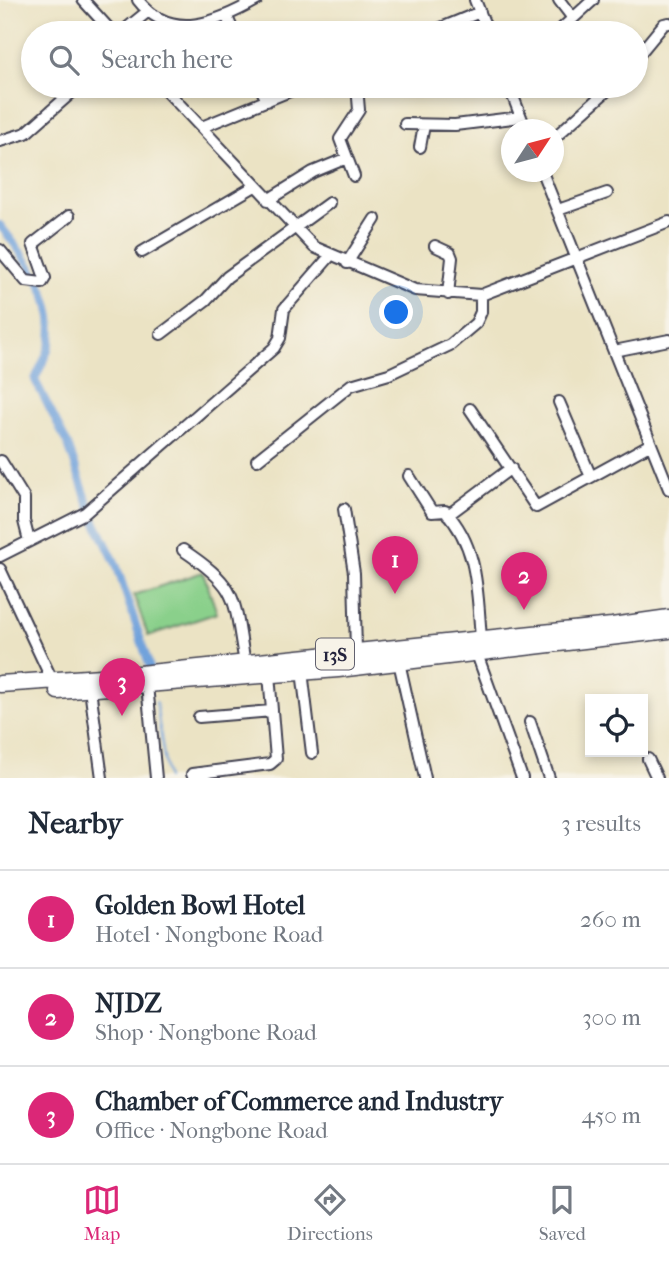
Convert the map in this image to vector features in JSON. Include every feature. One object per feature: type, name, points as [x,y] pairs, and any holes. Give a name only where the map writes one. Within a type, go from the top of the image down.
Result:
[{"type":"highway","name":"13S","points":[[0,684],[245,663],[399,662],[479,646],[669,618]]},
{"type":"highway","name":"13S","points":[[0,694],[146,685],[302,671],[337,661],[356,652],[479,646],[669,631]]},
{"type":"street","points":[[83,0],[102,21]]},
{"type":"street","points":[[138,0],[147,12],[162,21]]},
{"type":"street","points":[[208,21],[227,17],[257,0]]},
{"type":"street","points":[[475,0],[483,21]]},
{"type":"street","points":[[559,0],[572,17]]},
{"type":"street","points":[[568,21],[593,0]]},
{"type":"street","points":[[136,21],[147,12]]},
{"type":"street","points":[[458,21],[480,12]]},
{"type":"street","points":[[227,17],[229,21]]},
{"type":"street","points":[[648,43],[664,24],[669,23]]},
{"type":"street","points":[[0,141],[26,133],[65,98]]},
{"type":"street","points":[[174,98],[314,247],[415,290],[481,295],[669,222]]},
{"type":"street","points":[[202,127],[274,98]]},
{"type":"street","points":[[354,176],[340,139],[359,110],[358,98]]},
{"type":"street","points":[[405,124],[455,125],[521,117],[514,98]]},
{"type":"street","points":[[564,129],[599,98]]},
{"type":"street","points":[[420,147],[424,125]]},
{"type":"street","points":[[268,200],[313,172],[347,158]]},
{"type":"street","points":[[546,182],[669,489]]},
{"type":"street","points":[[142,252],[255,186]]},
{"type":"street","points":[[558,210],[607,193]]},
{"type":"street","points":[[161,334],[206,300],[227,277],[329,203]]},
{"type":"street","points":[[0,250],[20,276],[37,282],[45,278],[33,244],[69,216]]},
{"type":"street","points":[[347,263],[375,219]]},
{"type":"street","points":[[435,246],[450,253],[452,258],[448,294]]},
{"type":"street","points":[[0,556],[85,513],[279,344],[284,309],[331,255]]},
{"type":"street","points":[[257,460],[351,385],[389,374],[450,345],[476,323],[481,312],[481,295]]},
{"type":"street","points":[[614,351],[669,340]]},
{"type":"street","points":[[559,402],[591,477]]},
{"type":"street","points":[[470,409],[536,507],[651,444]]},
{"type":"street","points":[[1,461],[24,498],[29,541]]},
{"type":"street","points":[[448,515],[511,468]]},
{"type":"street","points":[[409,476],[432,512],[444,511],[471,551],[479,646],[522,778]]},
{"type":"street","points":[[344,509],[354,573],[356,652]]},
{"type":"street","points":[[183,550],[224,581],[233,595],[245,663]]},
{"type":"street","points":[[0,569],[52,680]]},
{"type":"street","points":[[399,662],[425,778]]},
{"type":"street","points":[[302,671],[312,753]]},
{"type":"street","points":[[192,774],[270,764],[275,758],[269,674]]},
{"type":"street","points":[[146,685],[156,778]]},
{"type":"street","points":[[90,689],[102,778]]},
{"type":"street","points":[[199,717],[272,710]]},
{"type":"street","points":[[530,722],[549,778]]},
{"type":"street","points":[[648,759],[657,778]]},
{"type":"green space","points":[[203,572],[217,613],[148,636],[134,595]]},
{"type":"waterway","points":[[0,225],[29,264],[44,292],[52,323],[51,339],[35,380],[68,445],[93,517],[116,564],[150,668]]},
{"type":"waterway","points":[[156,702],[167,778]]},
{"type":"place","name":"Golden Bowl Hotel","points":[[395,594]]},
{"type":"place","name":"NJDZ","points":[[524,610]]},
{"type":"place","name":"Chamber of Commerce and Industry","points":[[122,716]]}]
